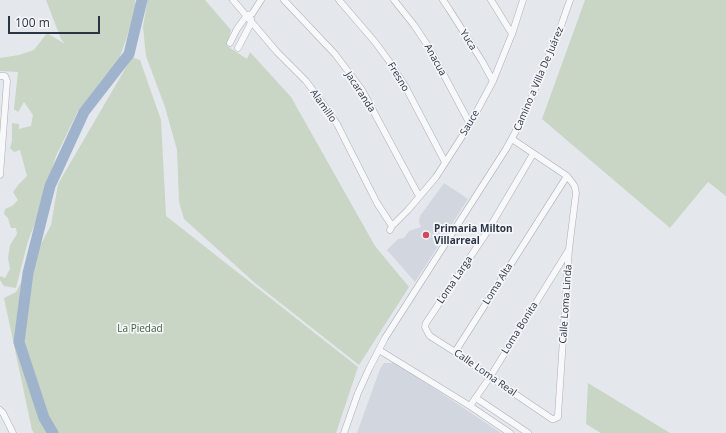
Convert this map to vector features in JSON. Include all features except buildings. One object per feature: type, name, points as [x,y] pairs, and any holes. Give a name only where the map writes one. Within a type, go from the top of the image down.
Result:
[{"type":"street","name":"Alamillo","points":[[233,0],[249,14],[251,21],[277,52],[306,81],[336,124],[391,228]]},
{"type":"street","points":[[230,43],[237,29],[261,0]]},
{"type":"street","name":"Jacaranda","points":[[284,0],[335,54],[362,90],[419,196]]},
{"type":"street","name":"Fresno","points":[[339,0],[375,42],[389,61],[405,86],[445,162]]},
{"type":"street","name":"Anacua","points":[[394,0],[414,25],[430,49],[470,124]]},
{"type":"street","name":"Yuca","points":[[443,0],[493,81]]},
{"type":"street","points":[[491,0],[512,34]]},
{"type":"street","name":"Sauce","points":[[391,228],[436,177],[470,124],[493,81],[512,34],[523,0]]},
{"type":"street","name":"Camino a Villa De Juárez","points":[[344,433],[358,393],[374,358],[512,139],[527,109],[570,0]]},
{"type":"street","points":[[238,48],[251,21]]},
{"type":"street","points":[[0,175],[3,114],[7,81],[5,76],[1,76]]},
{"type":"street","points":[[512,139],[567,176]]},
{"type":"street","name":"Loma Larga","points":[[426,323],[487,232],[533,154]]},
{"type":"street","name":"Calle Loma Linda","points":[[552,419],[556,418],[558,415],[569,250],[576,193],[574,185],[567,176]]},
{"type":"street","name":"Loma Alta","points":[[455,352],[567,176]]},
{"type":"street","name":"Loma Bonita","points":[[470,406],[490,377],[569,250]]},
{"type":"street","name":"Calle Loma Real","points":[[426,323],[426,330],[430,336],[552,419]]},
{"type":"street","points":[[379,350],[470,406],[510,433]]},
{"type":"street","points":[[476,398],[528,433]]},
{"type":"street","points":[[0,410],[13,433]]},
{"type":"shaded area","name":"Primaria Milton Villarreal","points":[[444,183],[468,199],[415,282],[387,250],[398,239],[404,238],[409,231],[421,227],[419,222],[420,216]]},
{"type":"shaded area","points":[[384,363],[396,363],[501,433],[357,433],[380,369]]},
{"type":"green space","points":[[46,0],[135,0],[136,5],[118,62],[105,76],[78,111],[56,156],[39,213],[28,241],[16,288],[4,286],[0,280],[0,276],[5,278],[10,269],[8,258],[10,245],[17,234],[16,228],[11,228],[8,218],[4,214],[5,209],[12,206],[18,200],[13,192],[27,176],[20,150],[14,152],[10,148],[12,141],[12,123],[19,124],[19,129],[31,126],[33,115],[24,102],[18,112],[14,109],[18,72],[0,71],[0,58],[19,55],[34,50],[47,33],[65,44],[61,39]]},
{"type":"green space","points":[[147,0],[205,0],[231,30],[227,46],[247,59],[250,52],[291,97],[375,246],[409,287],[359,365],[255,283],[184,219],[179,202],[177,150],[165,107],[146,56],[143,27]]},
{"type":"green space","points":[[585,0],[726,0],[726,196],[708,182],[670,228],[542,119]]},
{"type":"green space","name":"La Piedad","points":[[132,57],[140,60],[161,120],[166,216],[358,367],[336,433],[34,433],[32,430],[4,298],[16,292],[51,225],[58,184]]},
{"type":"green space","points":[[588,383],[670,433],[601,433],[586,424]]},
{"type":"waterway","points":[[53,433],[44,418],[19,342],[28,273],[50,186],[84,112],[129,54],[142,0]]},
{"type":"place","name":"Primaria Milton Villarreal","points":[[426,235]]}]
